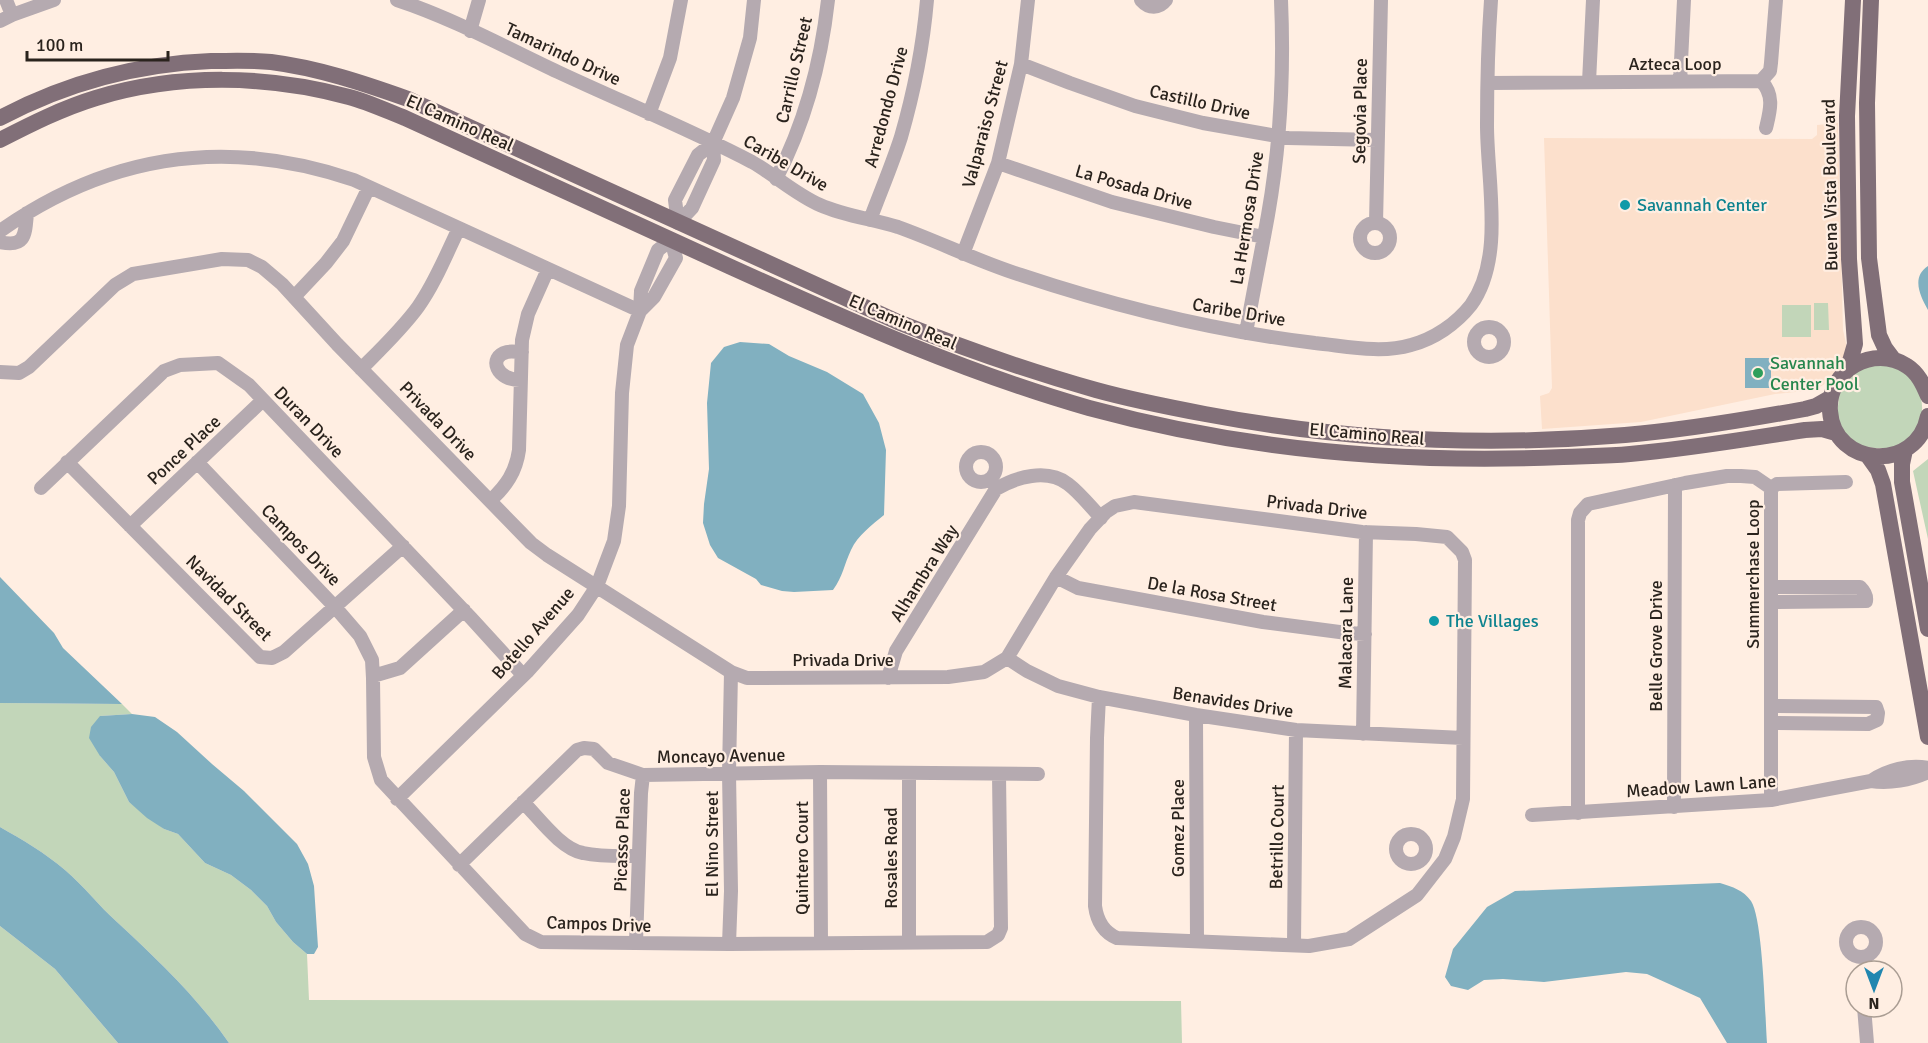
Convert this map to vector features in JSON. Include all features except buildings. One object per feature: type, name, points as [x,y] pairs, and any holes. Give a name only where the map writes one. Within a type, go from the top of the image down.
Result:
[{"type":"main road","name":"Buena Vista Boulevard","points":[[1830,398],[1840,376],[1848,368],[1855,344],[1850,259],[1847,116],[1853,0]]},
{"type":"main road","points":[[1871,0],[1867,103],[1869,258],[1879,334],[1894,360]]},
{"type":"main road","name":"El Camino Real","points":[[0,118],[30,103],[91,80],[174,63],[224,61],[278,63],[357,80],[408,99],[898,322],[963,348],[1098,391],[1155,405],[1298,430],[1437,441],[1616,436],[1704,426],[1804,409],[1816,406],[1830,398]]},
{"type":"main road","name":"El Camino Real","points":[[0,140],[35,122],[96,98],[176,82],[224,80],[264,82],[302,87],[351,98],[405,118],[839,316],[962,367],[1031,391],[1154,424],[1241,440],[1372,456],[1437,460],[1499,460],[1627,455],[1804,430],[1822,429],[1836,433]]},
{"type":"main road","points":[[671,240],[678,222]]},
{"type":"main road","points":[[1850,259],[1869,258]]},
{"type":"main road","points":[[1848,368],[1863,360],[1878,358],[1894,360],[1907,366],[1926,387]]},
{"type":"main road","points":[[1830,398],[1831,422],[1836,433],[1850,447],[1868,456],[1881,457],[1905,450],[1918,439],[1927,421]]},
{"type":"main road","points":[[1704,426],[1707,445]]},
{"type":"main road","points":[[1905,450],[1902,482],[1928,629]]},
{"type":"main road","points":[[1868,456],[1878,470],[1883,484],[1928,737]]},
{"type":"street","points":[[6,0],[6,18],[54,0]]},
{"type":"street","name":"Tamarindo Drive","points":[[397,0],[470,30],[713,143]]},
{"type":"street","points":[[470,30],[479,0]]},
{"type":"street","points":[[649,114],[670,58],[681,0]]},
{"type":"street","points":[[678,222],[675,200],[698,155],[713,143],[733,98],[750,38],[754,0]]},
{"type":"street","name":"Carrillo Street","points":[[776,179],[796,138],[813,86],[823,40],[828,0]]},
{"type":"street","name":"Arredondo Drive","points":[[870,220],[908,111],[921,49],[927,0]]},
{"type":"street","name":"Valparaiso Street","points":[[963,254],[998,163],[1021,64],[1028,0]]},
{"type":"street","points":[[1141,0],[1154,7],[1160,6],[1166,0]]},
{"type":"street","name":"La Hermosa Drive","points":[[1246,333],[1268,213],[1277,137],[1280,102],[1281,0]]},
{"type":"street","name":"Segovia Place","points":[[1376,224],[1381,0]]},
{"type":"street","name":"Caribe Drive","points":[[713,143],[756,165],[806,198],[837,212],[899,228],[1018,274],[1118,304],[1197,324],[1276,338],[1346,346],[1392,348],[1408,346],[1442,332],[1461,315],[1471,305],[1488,271],[1491,253],[1487,126],[1491,0]]},
{"type":"street","points":[[1589,82],[1593,0]]},
{"type":"street","points":[[1680,82],[1684,0]]},
{"type":"street","points":[[1766,128],[1770,96],[1761,81],[1770,71],[1772,63],[1776,0]]},
{"type":"street","name":"Castillo Drive","points":[[1021,64],[1135,106],[1203,123],[1277,137],[1377,140]]},
{"type":"street","name":"Azteca Loop","points":[[1489,83],[1761,81]]},
{"type":"street","points":[[0,231],[27,213],[79,186],[151,163],[179,159],[228,157],[275,160],[327,171],[369,187],[640,311]]},
{"type":"street","name":"La Posada Drive","points":[[998,163],[1112,202],[1214,228],[1264,237]]},
{"type":"street","points":[[294,297],[339,246],[369,187]]},
{"type":"street","points":[[0,242],[13,244],[21,241],[27,213]]},
{"type":"street","points":[[361,369],[419,306],[438,273],[459,228]]},
{"type":"street","name":"Botello Avenue","points":[[397,798],[523,675],[578,615],[597,586],[614,541],[620,506],[622,393],[627,345],[640,311],[654,297],[676,258],[671,240]]},
{"type":"street","name":"Privada Drive","points":[[0,372],[8,374],[29,367],[115,285],[133,274],[216,260],[241,259],[262,267],[294,297],[531,543],[731,672],[747,678],[948,677],[991,670],[1007,658],[1056,577],[1090,529],[1115,506],[1134,502],[1366,532],[1447,537],[1462,552],[1465,560],[1463,799],[1454,837],[1446,859],[1417,895],[1349,939],[1309,946],[1117,938],[1109,934],[1099,923],[1095,906],[1099,697]]},
{"type":"street","points":[[490,500],[511,477],[517,464],[522,339],[528,314],[548,269]]},
{"type":"street","points":[[1461,315],[1480,331]]},
{"type":"street","points":[[520,380],[502,376],[497,366],[501,355],[509,352],[522,352]]},
{"type":"street","name":"Duran Drive","points":[[41,488],[164,371],[174,366],[218,363],[249,385],[523,675]]},
{"type":"street","name":"Ponce Place","points":[[130,526],[263,400]]},
{"type":"street","name":"Navidad Street","points":[[67,462],[260,657],[272,658],[284,652],[403,546]]},
{"type":"street","name":"Campos Drive","points":[[197,462],[360,636],[372,660],[374,757],[381,780],[525,934],[541,942],[729,944],[987,942],[998,935],[1001,928],[999,774]]},
{"type":"street","name":"Alhambra Way","points":[[888,678],[896,651],[994,484],[1024,477],[1048,476],[1067,483],[1101,518]]},
{"type":"street","name":"Summerchase Loop","points":[[1578,813],[1578,532],[1580,513],[1588,504],[1727,476],[1755,477],[1771,488],[1771,800]]},
{"type":"street","points":[[1771,488],[1777,484],[1846,482]]},
{"type":"street","name":"Belle Grove Drive","points":[[1674,807],[1675,485]]},
{"type":"street","name":"Malacara Lane","points":[[1363,734],[1366,532]]},
{"type":"street","name":"De la Rosa Street","points":[[1056,577],[1077,588],[1147,601],[1263,622],[1365,634]]},
{"type":"street","points":[[1771,587],[1860,587],[1866,598],[1866,601],[1771,602]]},
{"type":"street","points":[[373,676],[400,668],[464,610]]},
{"type":"street","name":"Benavides Drive","points":[[1007,658],[1058,686],[1099,697],[1196,715],[1296,730],[1463,738]]},
{"type":"street","name":"El Nino Street","points":[[729,944],[731,672]]},
{"type":"street","points":[[1771,706],[1876,708],[1878,713],[1876,720],[1868,724],[1771,723]]},
{"type":"street","name":"Gomez Place","points":[[1196,715],[1197,941]]},
{"type":"street","name":"Betrillo Court","points":[[1294,945],[1296,730]]},
{"type":"street","name":"Moncayo Avenue","points":[[459,865],[577,750],[584,748],[594,749],[608,763],[643,775],[820,772],[1038,774]]},
{"type":"street","name":"Meadow Lawn Lane","points":[[1532,815],[1771,800],[1872,781],[1883,783],[1919,777],[1928,770]]},
{"type":"street","name":"Quintero Court","points":[[820,772],[820,943]]},
{"type":"street","name":"Rosales Road","points":[[909,773],[909,942]]},
{"type":"street","name":"Picasso Place","points":[[636,943],[643,775]]},
{"type":"street","points":[[523,802],[563,843],[572,849],[582,853],[618,857],[639,856]]},
{"type":"street","points":[[1421,860],[1434,873]]},
{"type":"street","points":[[1865,1019],[1867,1043]]},
{"type":"shaded area","points":[[1838,123],[1843,330],[1848,352],[1845,362],[1833,378],[1816,390],[1775,394],[1641,422],[1542,429],[1540,396],[1549,393],[1552,388],[1544,138],[1812,139],[1817,135],[1817,125]]},
{"type":"green space","points":[[1814,303],[1828,303],[1829,330],[1814,330]]},
{"type":"green space","points":[[1782,305],[1811,305],[1811,337],[1782,337]]},
{"type":"green space","points":[[1872,365],[1884,365],[1903,372],[1915,383],[1921,401],[1921,419],[1913,435],[1900,446],[1894,448],[1866,447],[1849,438],[1841,427],[1838,420],[1839,392],[1844,383],[1856,372]]},
{"type":"green space","points":[[1928,459],[1928,539],[1913,471]]},
{"type":"green space","points":[[0,703],[122,704],[132,714],[100,716],[100,756],[114,772],[129,802],[164,829],[178,834],[205,863],[231,875],[267,906],[276,922],[307,954],[309,1000],[1181,1001],[1182,1043],[229,1043],[204,1010],[176,980],[72,876],[42,852],[0,827]]},
{"type":"green space","points":[[0,926],[55,969],[118,1043],[0,1043]]},
{"type":"water","points":[[1928,266],[1928,310],[1922,299],[1918,281],[1923,270]]},
{"type":"water","points":[[740,342],[769,344],[789,356],[827,372],[863,394],[879,423],[886,450],[884,515],[857,540],[833,590],[794,592],[761,585],[756,579],[718,558],[710,545],[703,523],[709,469],[707,403],[711,363],[724,347]]},
{"type":"water","name":"Savannah Center Pool","points":[[1745,358],[1771,358],[1771,388],[1745,388]]},
{"type":"water","points":[[0,577],[54,633],[63,648],[122,704],[0,703]]},
{"type":"water","points":[[132,714],[155,717],[177,732],[244,791],[297,844],[308,864],[314,886],[318,947],[314,954],[307,954],[293,942],[276,922],[267,906],[251,890],[231,875],[205,863],[178,834],[164,829],[147,818],[129,802],[114,772],[100,756],[89,738],[91,727],[100,716]]},
{"type":"water","points":[[0,827],[42,852],[72,876],[176,979],[229,1043],[118,1043],[55,969],[0,926]]},
{"type":"water","points":[[1720,883],[1745,894],[1755,911],[1761,947],[1767,1043],[1727,1043],[1700,998],[1647,974],[1626,972],[1544,982],[1484,980],[1468,990],[1451,986],[1445,977],[1453,949],[1487,907],[1515,891]]},
{"type":"place","name":"Savannah Center","points":[[1625,205]]},
{"type":"place","name":"Savannah Center Pool","points":[[1758,373]]},
{"type":"place","name":"The Villages","points":[[1434,621]]}]
